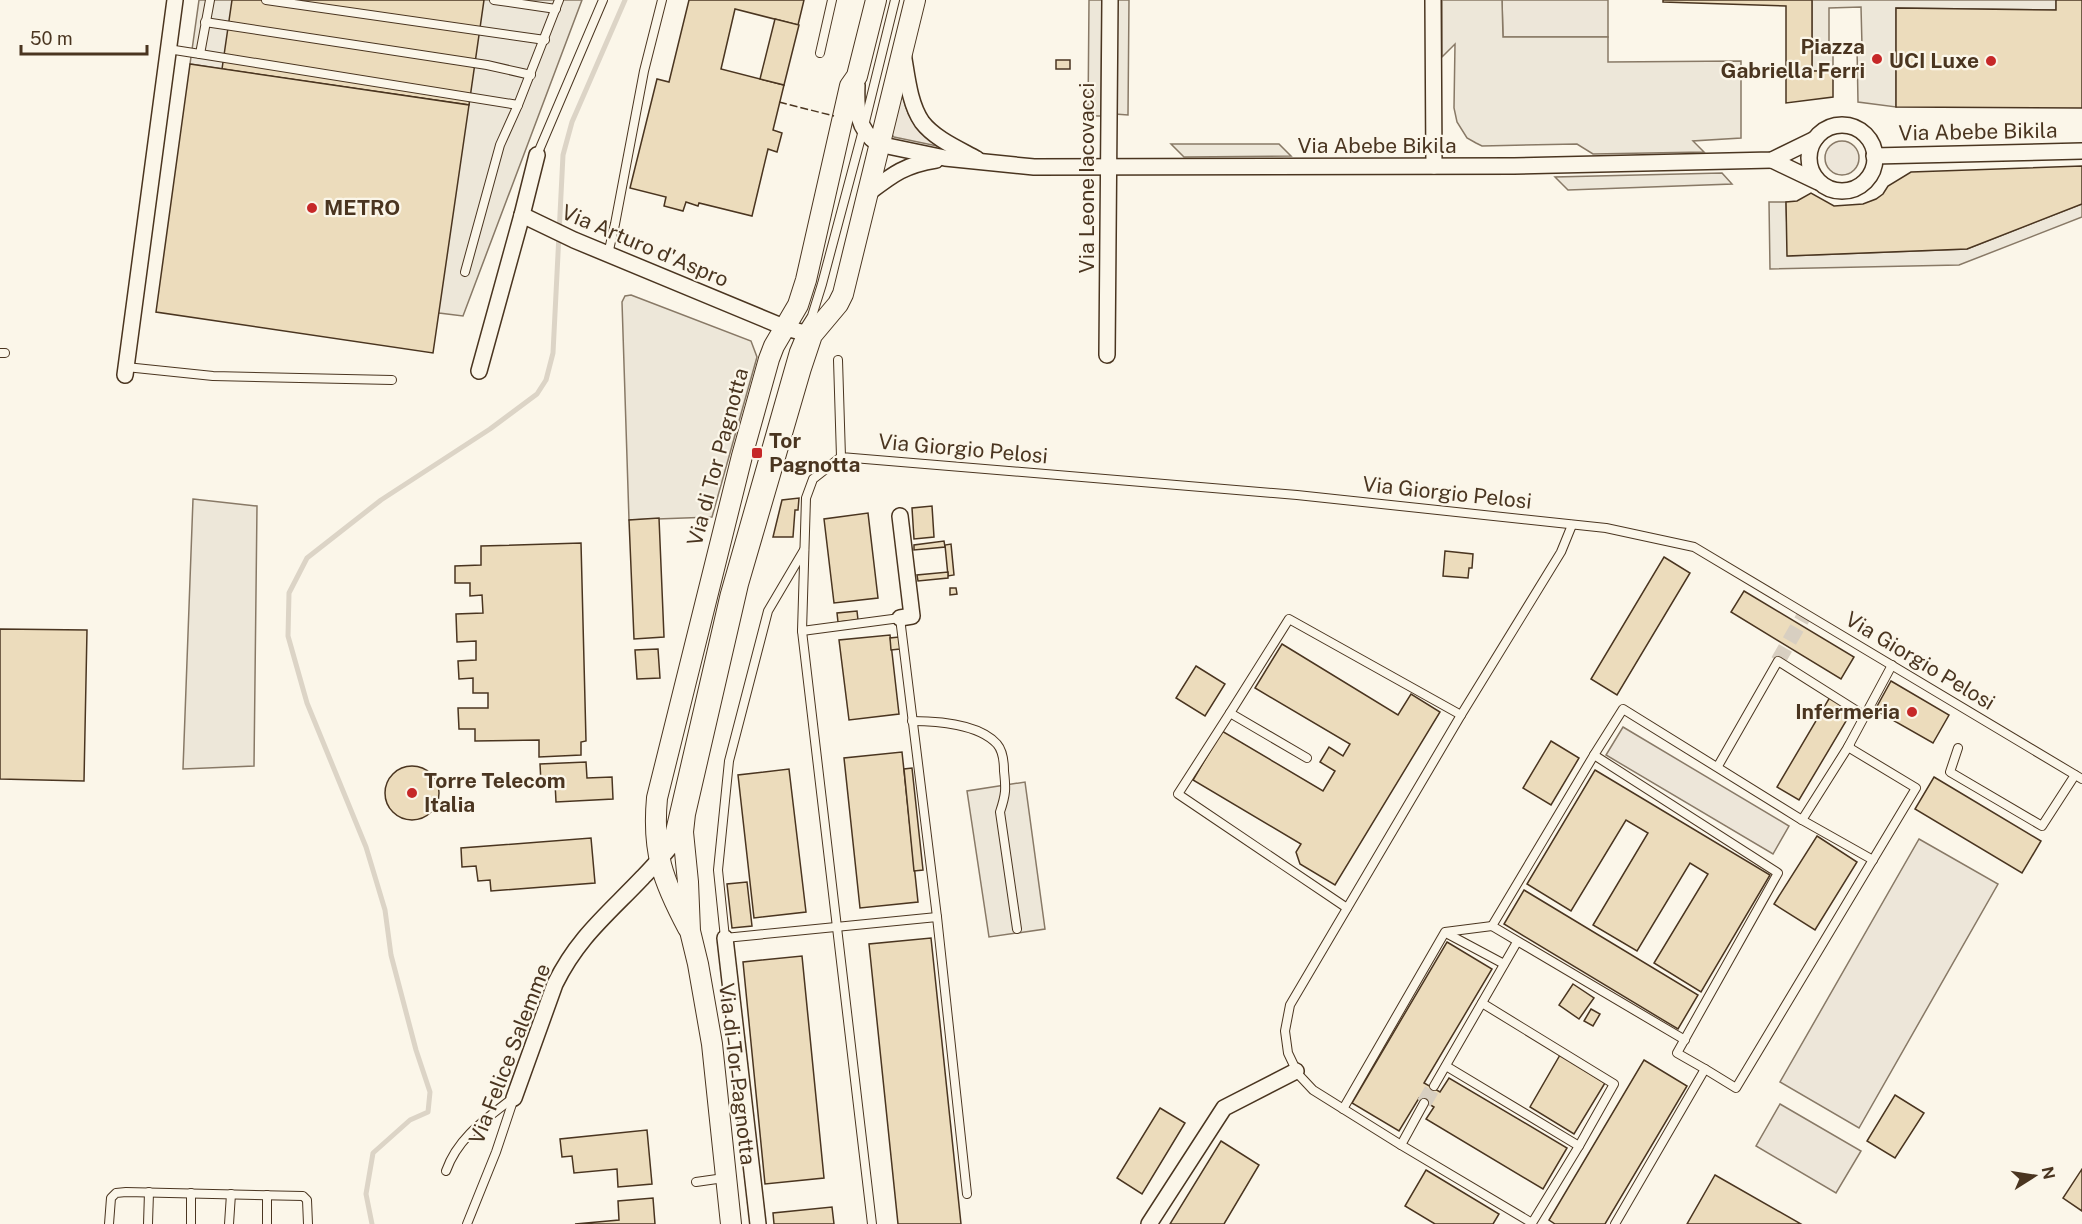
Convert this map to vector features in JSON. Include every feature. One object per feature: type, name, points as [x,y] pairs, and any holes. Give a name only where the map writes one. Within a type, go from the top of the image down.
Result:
[{"type":"street","points":[[125,371],[175,0]]},
{"type":"street","name":"Via di Tor Pagnotta","points":[[863,130],[856,104],[857,76],[876,0]]},
{"type":"street","name":"Via di Tor Pagnotta","points":[[690,932],[668,891],[660,859],[656,837],[657,798],[742,456],[769,359],[774,346],[800,332],[838,304],[843,294],[915,0]]},
{"type":"street","name":"Via Leone Iacovacci","points":[[1107,356],[1110,0]]},
{"type":"street","points":[[1433,0],[1434,166]]},
{"type":"street","name":"Via Abebe Bikila","points":[[902,50],[912,98],[922,122],[942,139],[982,162]]},
{"type":"street","name":"Via di Tor Pagnotta","points":[[731,1224],[712,1044],[690,932],[683,832],[699,746],[738,584],[782,430],[800,332],[798,305],[806,280],[850,86],[857,76]]},
{"type":"street","points":[[1838,125],[1860,130],[1870,141],[1874,156],[1869,177],[1851,190],[1837,190],[1821,183],[1815,178],[1810,165],[1810,151],[1815,139],[1832,126],[1838,125]]},
{"type":"street","points":[[863,130],[878,144]]},
{"type":"street","name":"Via Abebe Bikila","points":[[878,144],[945,158],[982,162],[1034,167],[1108,168],[1434,166],[1772,160],[1815,139]]},
{"type":"street","name":"Via Abebe Bikila","points":[[1874,156],[2082,151]]},
{"type":"street","points":[[479,370],[537,155]]},
{"type":"street","name":"Via Abebe Bikila","points":[[867,194],[903,169],[914,164],[945,158]]},
{"type":"street","name":"Via Abebe Bikila","points":[[1772,160],[1821,183]]},
{"type":"street","name":"Via Arturo d'Aspro","points":[[522,215],[571,239],[800,332]]},
{"type":"street","points":[[900,516],[912,616],[900,618]]},
{"type":"street","name":"Via Felice Salemme","points":[[514,1098],[563,967],[580,941],[660,859],[683,832]]},
{"type":"street","points":[[725,938],[758,1224]]},
{"type":"street","points":[[1149,1224],[1224,1108],[1296,1071]]},
{"type":"lane","points":[[200,54],[210,0]]},
{"type":"lane","points":[[266,0],[545,40]]},
{"type":"lane","points":[[494,0],[556,9]]},
{"type":"lane","points":[[465,272],[500,145],[531,75],[559,0]]},
{"type":"lane","points":[[537,155],[603,0]]},
{"type":"lane","points":[[608,254],[644,71],[662,0]]},
{"type":"lane","points":[[820,53],[832,0]]},
{"type":"lane","name":"Via di Tor Pagnotta","points":[[660,859],[670,831],[741,532],[800,332],[812,316],[822,285],[895,0]]},
{"type":"lane","points":[[205,22],[476,63],[531,75]]},
{"type":"lane","points":[[168,49],[518,105]]},
{"type":"lane","points":[[838,360],[841,457],[813,479],[806,498],[802,631],[872,1224]]},
{"type":"lane","points":[[125,371],[213,376],[392,380]]},
{"type":"lane","name":"Via Giorgio Pelosi","points":[[841,457],[1297,495],[1606,528],[1694,547],[2079,777]]},
{"type":"lane","points":[[1482,1003],[1614,1084],[1532,1224],[1313,1090],[1296,1071],[1288,1053],[1285,1031],[1290,1005],[1461,715],[1561,552],[1572,525]]},
{"type":"lane","points":[[804,550],[768,611],[729,761],[718,870],[725,938],[937,917]]},
{"type":"lane","points":[[802,631],[900,618],[968,1194]]},
{"type":"lane","points":[[1347,908],[1178,794],[1288,619],[1461,715]]},
{"type":"lane","points":[[1718,766],[1778,661],[1865,716]]},
{"type":"lane","points":[[1802,820],[1850,744],[1892,665]]},
{"type":"lane","points":[[1492,926],[1623,709],[1802,820],[1873,860]]},
{"type":"lane","points":[[1230,713],[1307,758]]},
{"type":"lane","points":[[912,721],[939,721],[988,737],[998,745],[1004,765],[1006,794],[1000,812],[1017,930]]},
{"type":"lane","points":[[1594,756],[1778,873],[1677,1053],[1736,1089],[1916,788],[1848,747],[1850,744]]},
{"type":"lane","points":[[1958,748],[1950,772],[2042,826],[2079,777]]},
{"type":"lane","name":"Via di Tor Pagnotta","points":[[675,804],[683,832]]},
{"type":"lane","points":[[1445,932],[1492,926],[1685,1040]]},
{"type":"lane","points":[[1445,932],[1504,964]]},
{"type":"lane","points":[[1343,1109],[1445,932]]},
{"type":"lane","points":[[1434,1086],[1517,942]]},
{"type":"lane","points":[[1446,1066],[1579,1146]]},
{"type":"lane","points":[[1615,1224],[1705,1070]]},
{"type":"lane","points":[[446,1171],[464,1139],[514,1098]]},
{"type":"lane","name":"Via Felice Salemme","points":[[467,1224],[496,1152],[514,1098]]},
{"type":"lane","points":[[1401,1145],[1424,1103]]},
{"type":"lane","points":[[696,1182],[726,1178]]},
{"type":"lane","points":[[148,1224],[149,1192]]},
{"type":"lane","points":[[110,1224],[111,1198],[116,1193],[149,1192],[303,1196],[308,1200],[308,1224]]},
{"type":"lane","points":[[191,1193],[191,1224]]},
{"type":"lane","points":[[229,1224],[231,1194]]},
{"type":"lane","points":[[267,1195],[267,1224]]},
{"type":"shaded area","points":[[199,0],[582,0],[463,316],[439,313],[222,69],[190,64]]},
{"type":"shaded area","points":[[1089,0],[1102,0],[1101,116],[1088,116]]},
{"type":"shaded area","points":[[1116,0],[1129,0],[1128,115],[1115,114]]},
{"type":"shaded area","points":[[1442,0],[1502,0],[1503,37],[1608,37],[1608,62],[1741,61],[1741,138],[1693,141],[1704,152],[1593,154],[1577,144],[1482,146],[1467,138],[1457,122],[1454,108],[1455,44],[1442,57]]},
{"type":"shaded area","points":[[1502,0],[1608,0],[1608,37],[1503,37]]},
{"type":"shaded area","name":"Piazza Gabriella Ferri","points":[[1812,0],[2056,0],[2056,10],[1896,8],[1896,107],[1858,102],[1857,47],[1862,46],[1861,7],[1829,8],[1829,46],[1833,47],[1833,71],[1812,71]]},
{"type":"shaded area","points":[[902,91],[910,117],[923,134],[937,146],[894,137],[891,134]]},
{"type":"shaded area","points":[[1842,141],[1854,146],[1859,158],[1854,170],[1842,175],[1830,170],[1825,158],[1830,146]]},
{"type":"shaded area","points":[[1171,144],[1279,144],[1291,156],[1184,157]]},
{"type":"shaded area","points":[[1722,173],[1732,184],[1568,190],[1555,177]]},
{"type":"shaded area","points":[[1769,202],[1786,202],[1788,256],[1967,249],[2082,204],[2082,217],[1959,265],[1770,269]]},
{"type":"shaded area","points":[[631,295],[751,341],[757,357],[712,517],[629,520],[622,302],[625,296]]},
{"type":"shaded area","points":[[193,499],[257,506],[254,766],[183,769]]},
{"type":"shaded area","points":[[1623,727],[1789,826],[1773,854],[1606,755]]},
{"type":"shaded area","points":[[1025,782],[1045,929],[989,937],[967,791]]},
{"type":"shaded area","points":[[1919,839],[1998,884],[1859,1128],[1780,1082]]},
{"type":"shaded area","points":[[1780,1104],[1861,1151],[1836,1193],[1756,1146]]},
{"type":"building","points":[[232,0],[484,0],[469,105],[222,69]]},
{"type":"building","points":[[689,0],[804,0],[798,25],[735,9],[721,69],[784,85],[773,130],[782,133],[777,152],[768,149],[752,216],[686,202],[683,211],[664,206],[666,197],[630,188],[657,79],[669,82]]},
{"type":"building","points":[[1663,0],[1812,0],[1812,71],[1833,71],[1833,97],[1786,103],[1786,6],[1663,2]]},
{"type":"building","points":[[2056,0],[2082,0],[2082,108],[1896,107],[1896,8],[2056,10]]},
{"type":"building","points":[[775,19],[799,25],[784,85],[760,79]]},
{"type":"building","points":[[1056,60],[1070,60],[1070,69],[1056,69]]},
{"type":"building","name":"METRO","points":[[190,64],[469,105],[433,353],[156,312]]},
{"type":"building","points":[[2082,166],[2082,204],[1967,249],[1787,256],[1786,202],[1797,201],[1811,193],[1834,206],[1863,204],[1876,199],[1888,186],[1911,172]]},
{"type":"building","points":[[799,498],[798,510],[795,510],[793,537],[773,537],[782,500]]},
{"type":"building","points":[[932,506],[934,537],[914,539],[912,508]]},
{"type":"building","points":[[868,513],[878,598],[834,603],[824,519]]},
{"type":"building","points":[[659,518],[664,637],[634,639],[629,520]]},
{"type":"building","points":[[944,541],[945,547],[914,550],[914,545]]},
{"type":"building","points":[[581,543],[586,741],[581,742],[581,755],[539,757],[539,740],[475,741],[475,729],[459,729],[458,708],[488,708],[488,693],[473,693],[473,678],[459,679],[458,661],[476,660],[476,641],[457,642],[456,614],[483,613],[482,595],[470,596],[470,583],[455,583],[455,566],[481,565],[481,546]]},
{"type":"building","points":[[951,544],[954,575],[948,576],[945,545]]},
{"type":"building","points":[[1445,551],[1473,554],[1472,568],[1469,568],[1468,578],[1443,576]]},
{"type":"building","points":[[1664,557],[1690,573],[1617,695],[1591,679]]},
{"type":"building","points":[[948,572],[948,578],[918,581],[917,575]]},
{"type":"building","points":[[950,588],[956,588],[957,594],[950,595]]},
{"type":"building","points":[[1744,591],[1854,657],[1841,679],[1731,612]]},
{"type":"building","points":[[857,611],[858,620],[838,622],[837,613]]},
{"type":"building","points":[[0,629],[87,630],[84,781],[0,779]]},
{"type":"building","points":[[890,635],[899,714],[849,720],[839,640]]},
{"type":"building","points":[[899,637],[900,649],[891,650],[890,638]]},
{"type":"building","points":[[1282,644],[1398,715],[1411,694],[1440,712],[1335,885],[1300,864],[1296,852],[1301,844],[1193,780],[1222,731],[1323,791],[1335,771],[1320,762],[1329,747],[1343,756],[1350,744],[1255,688]]},
{"type":"building","points":[[658,649],[660,678],[637,679],[635,650]]},
{"type":"building","points":[[1196,666],[1225,684],[1205,716],[1176,698]]},
{"type":"building","name":"Infermeria","points":[[1891,681],[1949,715],[1933,743],[1875,710]]},
{"type":"building","points":[[1830,697],[1852,711],[1799,800],[1777,787]]},
{"type":"building","points":[[1551,741],[1579,758],[1551,805],[1523,788]]},
{"type":"building","points":[[902,752],[918,902],[860,908],[844,758]]},
{"type":"building","points":[[586,762],[587,778],[612,777],[613,799],[556,802],[555,782],[541,783],[540,764]]},
{"type":"building","name":"Torre Telecom Italia","points":[[412,766],[422,768],[431,774],[437,783],[439,793],[437,803],[431,812],[422,818],[412,820],[402,818],[393,812],[387,803],[385,793],[387,783],[393,774],[402,768]]},
{"type":"building","points":[[912,768],[923,870],[914,871],[904,769]]},
{"type":"building","points":[[789,769],[806,912],[754,918],[738,775]]},
{"type":"building","points":[[1595,770],[1770,875],[1701,992],[1654,963],[1708,874],[1690,863],[1637,951],[1593,925],[1648,833],[1626,820],[1571,911],[1527,884]]},
{"type":"building","points":[[1934,777],[2041,841],[2022,873],[1915,809]]},
{"type":"building","points":[[1817,836],[1857,862],[1815,930],[1774,904]]},
{"type":"building","points":[[591,838],[595,883],[491,891],[490,880],[478,881],[476,866],[462,867],[461,848]]},
{"type":"building","points":[[747,882],[752,926],[732,928],[727,884]]},
{"type":"building","points":[[1524,890],[1698,995],[1678,1029],[1504,924]]},
{"type":"building","points":[[931,938],[961,1224],[898,1224],[869,944]]},
{"type":"building","points":[[1447,942],[1492,969],[1424,1083],[1440,1092],[1449,1078],[1567,1148],[1543,1189],[1426,1119],[1434,1107],[1419,1098],[1399,1131],[1352,1103]]},
{"type":"building","points":[[802,956],[824,1178],[765,1184],[743,962]]},
{"type":"building","points":[[1573,984],[1594,998],[1579,1019],[1559,1005]]},
{"type":"building","points":[[1591,1009],[1600,1014],[1593,1026],[1584,1021]]},
{"type":"building","points":[[1560,1055],[1605,1083],[1574,1134],[1530,1107]]},
{"type":"building","points":[[1644,1060],[1687,1086],[1605,1224],[1555,1224],[1549,1220]]},
{"type":"building","points":[[1895,1095],[1924,1113],[1895,1158],[1867,1141]]},
{"type":"building","points":[[1160,1108],[1185,1123],[1142,1194],[1117,1178]]},
{"type":"building","points":[[647,1130],[652,1184],[618,1187],[617,1169],[574,1173],[572,1156],[562,1157],[560,1139]]},
{"type":"building","points":[[1221,1141],[1259,1165],[1224,1224],[1170,1224]]},
{"type":"building","points":[[2082,1169],[2082,1211],[2063,1198]]},
{"type":"building","points":[[1426,1170],[1499,1214],[1493,1224],[1435,1224],[1405,1206]]},
{"type":"building","points":[[1715,1175],[1801,1224],[1687,1224]]},
{"type":"building","points":[[653,1198],[655,1224],[575,1224],[619,1220],[618,1201]]},
{"type":"building","points":[[832,1207],[834,1224],[774,1224],[773,1213]]},
{"type":"waterway","points":[[372,1224],[366,1194],[373,1153],[410,1120],[428,1112],[430,1092],[416,1050],[391,955],[385,910],[366,847],[307,703],[288,636],[289,593],[307,558],[381,500],[490,429],[537,394],[546,380],[553,353],[563,155],[572,122],[625,0]]},
{"type":"tunnel","points":[[1778,661],[1805,614]]},
{"type":"tunnel","points":[[1424,1103],[1434,1086]]},
{"type":"fence","points":[[779,102],[834,116]]},
{"type":"place","name":"Piazza Gabriella Ferri","points":[[1877,59]]},
{"type":"place","name":"UCI Luxe","points":[[1991,61]]},
{"type":"place","name":"METRO","points":[[312,208]]},
{"type":"place","name":"Tor Pagnotta","points":[[757,453]]},
{"type":"place","name":"Infermeria","points":[[1912,712]]},
{"type":"place","name":"Torre Telecom Italia","points":[[412,793]]}]
